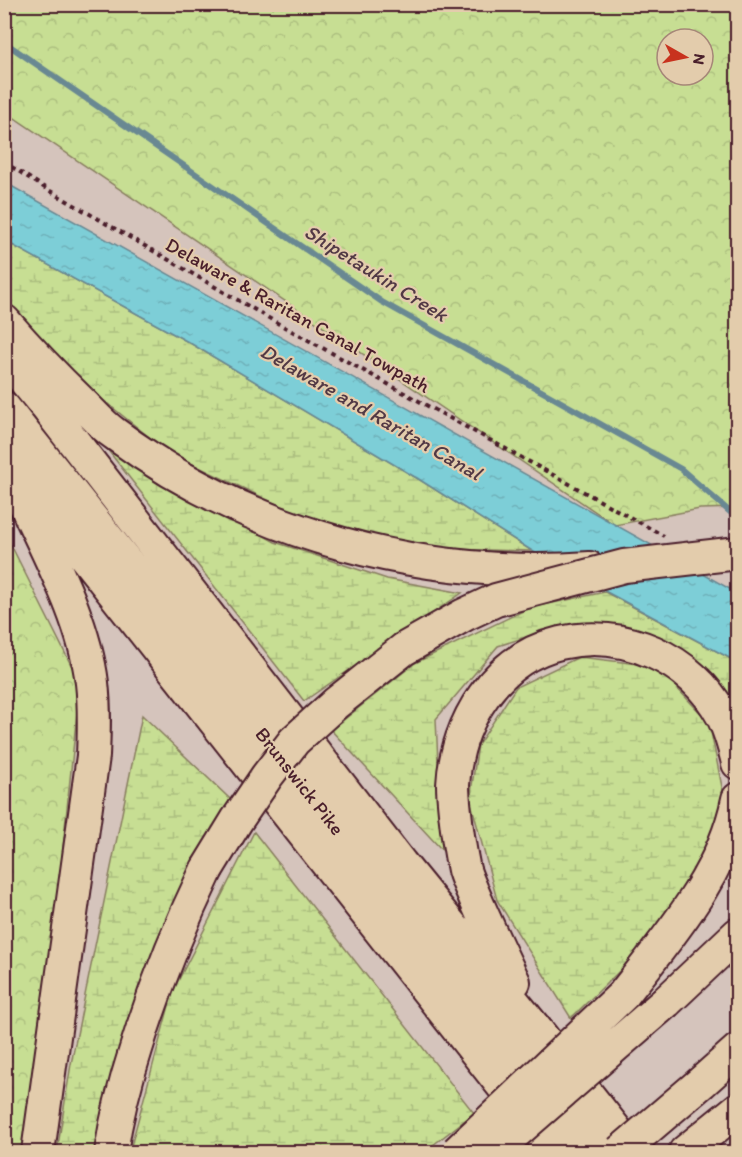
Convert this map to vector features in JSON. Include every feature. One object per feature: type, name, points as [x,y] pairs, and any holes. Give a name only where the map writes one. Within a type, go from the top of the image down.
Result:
[{"type":"highway","points":[[4,321],[31,352],[113,433],[161,465],[211,494],[263,518],[319,537],[382,554],[434,563],[499,569],[564,570],[624,566],[738,553]]},
{"type":"highway","points":[[4,355],[401,864],[633,1152]]},
{"type":"highway","name":"Brunswick Pike","points":[[4,408],[595,1152]]},
{"type":"highway","name":"Brunswick Pike","points":[[4,454],[555,1152]]},
{"type":"highway","points":[[4,460],[73,613],[84,644],[90,672],[94,720],[91,768],[38,1152]]},
{"type":"highway","points":[[111,1152],[127,1077],[148,1010],[192,901],[207,869],[237,820],[294,741],[404,649],[464,615],[496,600],[624,566]]},
{"type":"highway","points":[[538,1032],[489,932],[465,872],[456,825],[453,787],[455,760],[463,732],[475,708],[493,684],[514,664],[537,651],[552,645],[587,639],[614,640],[640,646],[663,656],[686,671],[708,694],[722,715],[734,742],[738,762]]},
{"type":"highway","points":[[458,1152],[623,995],[670,934],[704,883],[719,857],[734,820],[738,799]]},
{"type":"highway","points":[[493,1152],[666,1002],[738,934]]},
{"type":"highway","points":[[620,1152],[738,1050]]},
{"type":"highway","points":[[685,1152],[731,1114]]},
{"type":"path","name":"Delaware & Raritan Canal Towpath","points":[[4,162],[279,324],[667,538]]},
{"type":"green space","points":[[4,5],[737,5],[737,508],[700,509],[615,525],[6,112]]},
{"type":"green space","points":[[5,241],[190,343],[420,480],[532,551],[400,548],[287,509],[169,453],[51,358],[5,297]]},
{"type":"green space","points":[[107,449],[275,542],[387,579],[462,593],[304,701]]},
{"type":"green space","points":[[4,531],[80,683],[60,876],[26,1152],[4,1152]]},
{"type":"green space","points":[[605,592],[737,662],[737,708],[699,663],[636,632],[563,625],[498,646],[436,719],[442,850],[331,730],[415,663],[529,608]]},
{"type":"green space","points":[[579,657],[656,666],[709,722],[724,797],[703,873],[644,947],[571,1018],[497,900],[470,799],[478,745],[516,687]]},
{"type":"green space","points":[[142,715],[230,799],[152,966],[103,1152],[57,1152],[71,1064]]},
{"type":"green space","points":[[254,832],[474,1113],[424,1152],[131,1152],[173,991]]},
{"type":"water","name":"Delaware and Raritan Canal","points":[[4,182],[737,593],[737,662],[545,559],[420,480],[190,343],[5,241]]},
{"type":"waterway","name":"Shipetaukin Creek","points":[[4,42],[382,302],[681,469],[738,519]]}]
